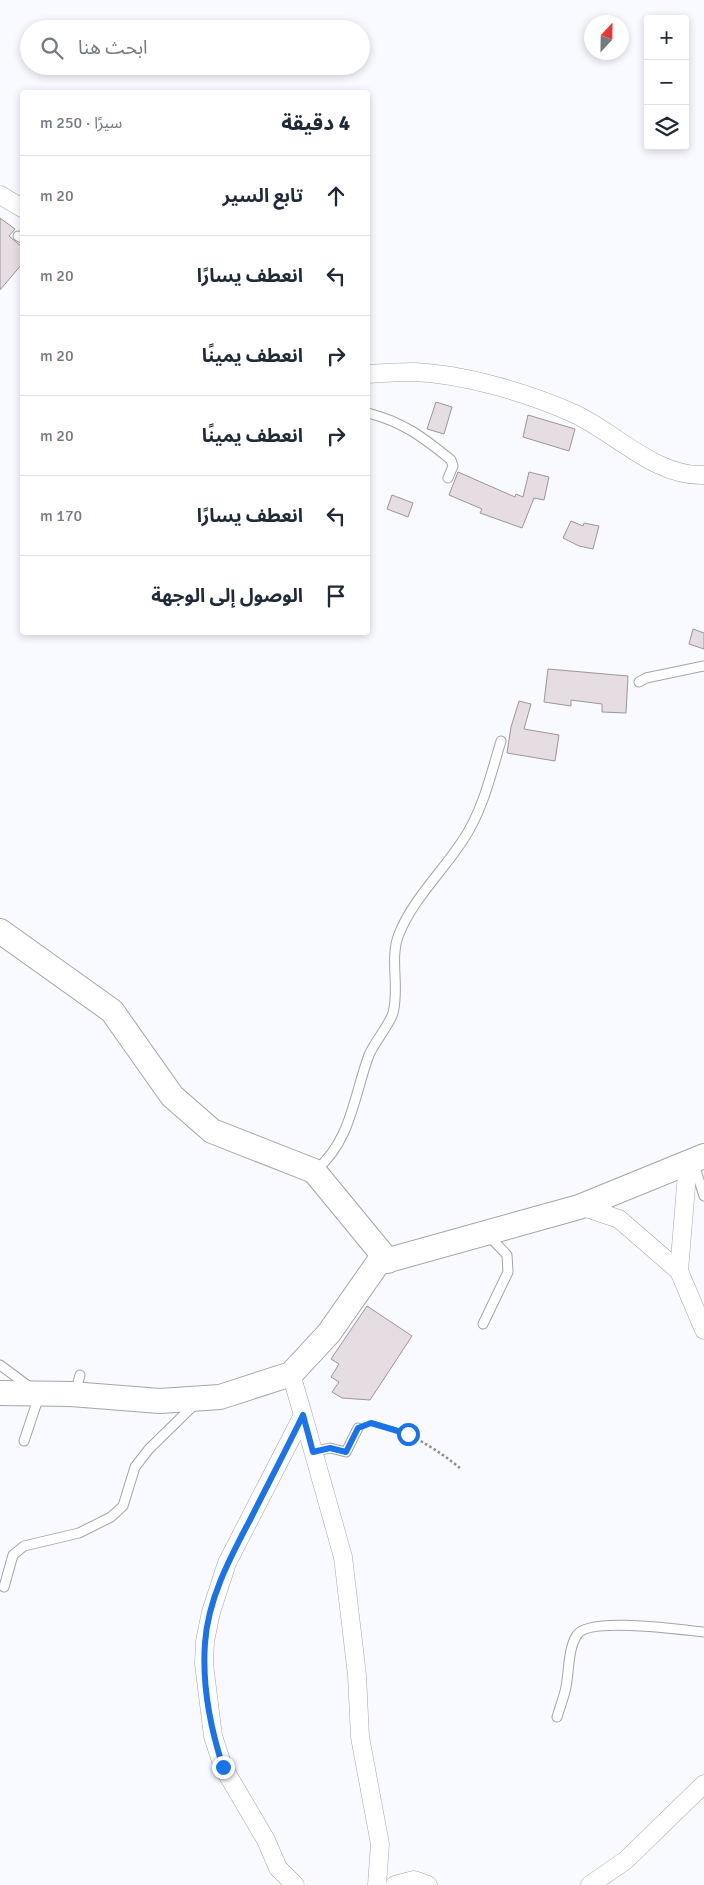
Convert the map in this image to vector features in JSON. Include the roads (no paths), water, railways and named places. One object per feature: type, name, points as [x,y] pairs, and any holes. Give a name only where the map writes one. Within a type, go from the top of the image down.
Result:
[{"type":"street","points":[[0,195],[20,207]]},
{"type":"street","points":[[370,374],[414,372],[491,386],[556,406],[577,415],[667,469],[689,476],[704,475]]},
{"type":"street","points":[[0,931],[112,1012],[172,1096],[212,1131],[314,1171],[388,1260]]},
{"type":"street","points":[[0,1393],[40,1394],[78,1385],[160,1401],[220,1397],[292,1374],[329,1333],[378,1263],[580,1206],[695,1160]]},
{"type":"street","points":[[679,1270],[695,1160]]},
{"type":"street","points":[[580,1206],[619,1219],[679,1270],[704,1330]]},
{"type":"street","points":[[292,1374],[343,1557],[357,1675],[360,1737],[380,1844],[377,1885]]},
{"type":"street","points":[[295,1885],[278,1868],[266,1840],[223,1767],[213,1736],[204,1664],[205,1641],[211,1612],[227,1564],[303,1415]]},
{"type":"street","points":[[590,1885],[626,1860],[704,1784]]},
{"type":"street","points":[[395,1885],[414,1880],[428,1885]]},
{"type":"lane","points":[[370,414],[387,418],[415,431],[451,460],[453,466],[448,478]]},
{"type":"lane","points":[[639,682],[646,678],[704,666]]},
{"type":"lane","points":[[314,1171],[328,1160],[336,1147],[359,1094],[369,1056],[393,1014],[396,944],[400,933],[420,898],[464,838],[483,801],[501,741]]},
{"type":"lane","points":[[695,1160],[704,1196]]},
{"type":"lane","points":[[483,1324],[508,1272],[507,1255],[486,1233]]},
{"type":"lane","points":[[0,1365],[40,1394],[24,1441]]},
{"type":"lane","points":[[4,1587],[13,1555],[24,1546],[79,1532],[111,1517],[123,1506],[135,1467],[148,1449],[201,1398]]},
{"type":"lane","points":[[313,1452],[330,1448],[346,1452],[358,1428]]},
{"type":"lane","points":[[557,1717],[566,1689],[574,1643],[577,1634],[582,1629],[591,1626],[613,1625],[704,1632]]}]
